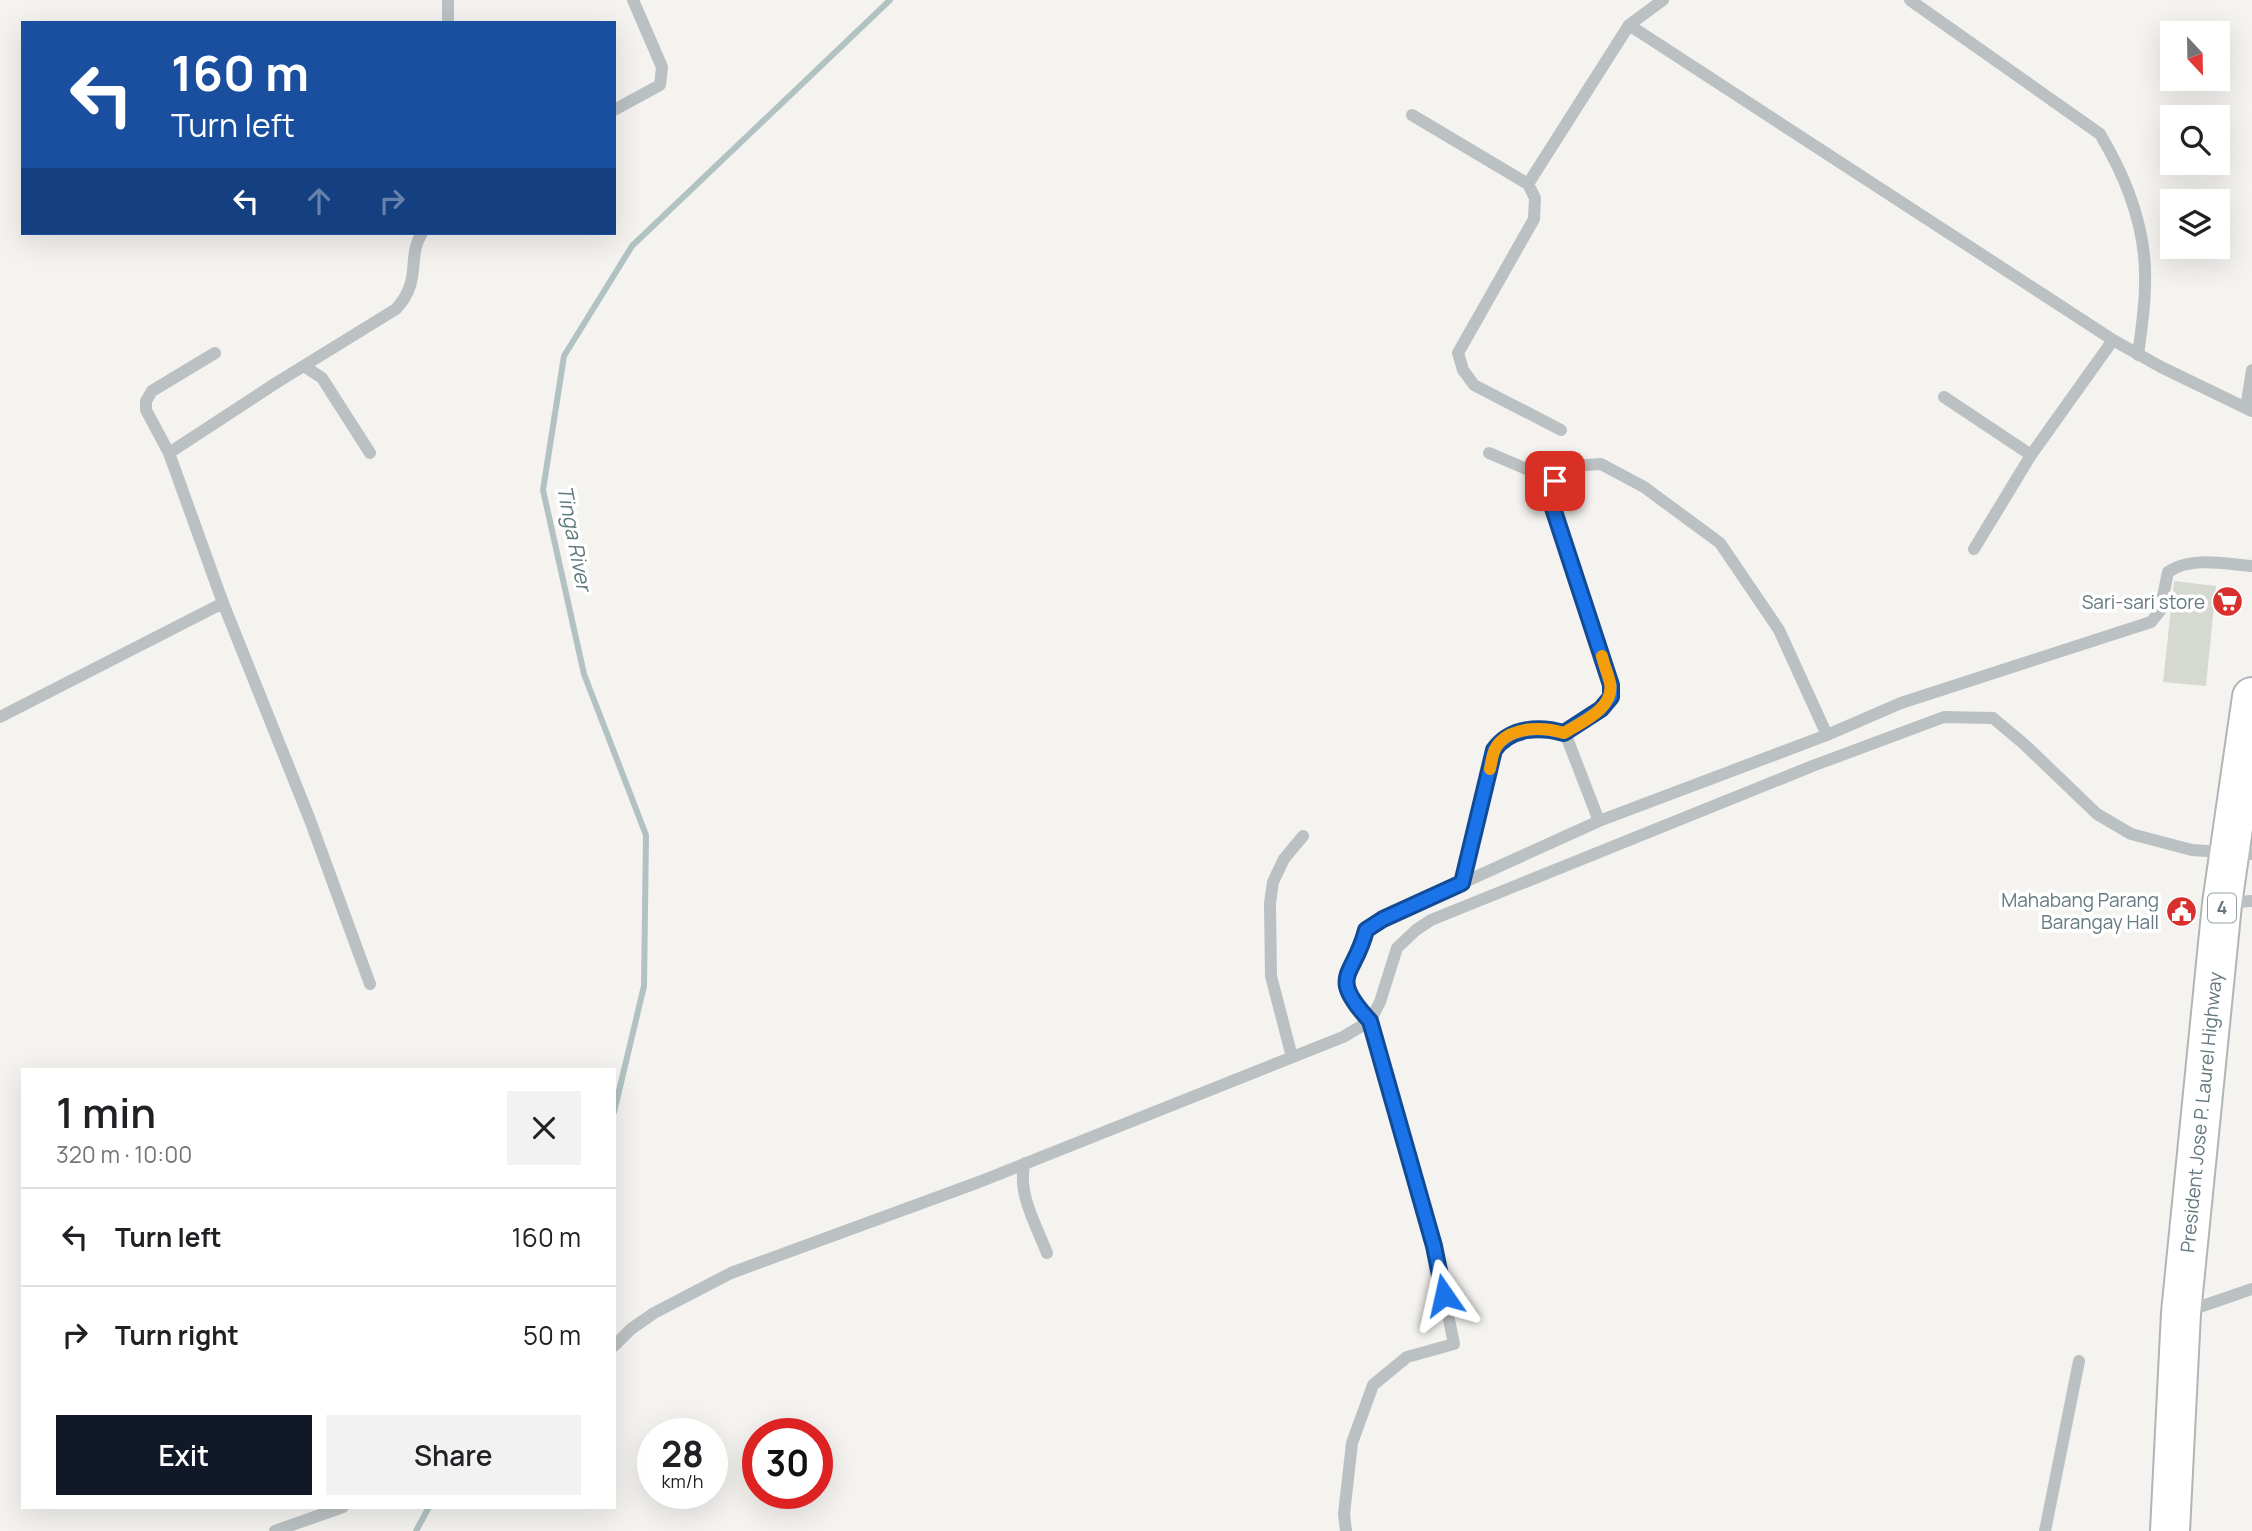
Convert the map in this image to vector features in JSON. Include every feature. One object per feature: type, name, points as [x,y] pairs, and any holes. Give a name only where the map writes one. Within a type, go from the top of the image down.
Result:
[{"type":"highway","name":"President Jose P. Laurel Highway","points":[[2170,1531],[2180,1313],[2237,902],[2252,697]]},
{"type":"street","points":[[448,0],[448,21]]},
{"type":"street","points":[[616,109],[660,85],[662,79],[662,67],[633,0]]},
{"type":"street","points":[[1528,184],[1629,25],[1663,0]]},
{"type":"street","points":[[1910,0],[2100,134],[2119,166],[2132,200],[2143,242],[2146,283],[2138,355]]},
{"type":"street","points":[[1629,25],[2138,355],[2249,409],[2252,370]]},
{"type":"street","points":[[1412,115],[1528,184],[1535,198],[1534,219],[1458,353],[1463,370],[1474,385],[1561,430]]},
{"type":"street","points":[[169,453],[396,309],[406,298],[412,284],[417,240],[421,235]]},
{"type":"street","points":[[1974,550],[2031,456],[2113,340]]},
{"type":"street","points":[[215,353],[152,391],[146,401],[146,410],[169,453],[223,603],[310,820],[370,984]]},
{"type":"street","points":[[304,366],[323,378],[370,453]]},
{"type":"street","points":[[1944,397],[2031,456]]},
{"type":"street","points":[[1489,453],[1555,481]]},
{"type":"street","points":[[1564,733],[1601,709],[1611,697],[1611,685],[1549,496],[1555,481],[1572,466],[1586,463],[1601,464],[1644,487],[1720,543],[1779,631],[1826,735]]},
{"type":"street","points":[[1346,1531],[1344,1514],[1352,1443],[1373,1385],[1407,1357],[1454,1344],[1434,1246],[1370,1021],[1353,1002],[1347,989],[1346,974],[1362,946],[1366,930],[1383,919],[1599,821],[1901,704],[2151,622],[2160,611],[2168,572],[2175,567],[2188,562],[2252,566]]},
{"type":"street","points":[[0,717],[223,603]]},
{"type":"street","points":[[616,1344],[654,1312],[731,1273],[1025,1163],[1343,1037],[1370,1021],[1380,1002],[1397,948],[1431,920],[1802,770],[1944,717],[1993,718],[2098,814],[2131,834],[2192,850],[2241,853]]},
{"type":"street","points":[[1462,883],[1494,750],[1501,740],[1519,732],[1545,727],[1564,733]]},
{"type":"street","points":[[1564,733],[1599,821]]},
{"type":"street","points":[[1292,1057],[1271,976],[1269,903],[1273,882],[1284,859],[1303,836]]},
{"type":"street","points":[[1025,1163],[1021,1174],[1025,1195],[1046,1253]]},
{"type":"street","points":[[2180,1313],[2252,1289]]},
{"type":"street","points":[[2045,1531],[2079,1361]]},
{"type":"street","points":[[275,1531],[336,1509]]},
{"type":"shaded area","points":[[2174,581],[2216,586],[2206,686],[2163,682]]},
{"type":"waterway","name":"Tinga River","points":[[616,1104],[644,986],[646,835],[584,674],[543,490],[564,356],[632,246],[890,0]]},
{"type":"waterway","name":"Tinga River","points":[[416,1531],[428,1509]]},
{"type":"slow traffic","points":[[1490,769],[1494,750],[1501,740],[1519,732],[1545,727],[1564,733],[1601,709],[1611,697],[1611,685],[1602,656]]},
{"type":"place","name":"Sari-sari store","points":[[2228,602]]},
{"type":"place","name":"Mahabang Parang Barangay Hall","points":[[2182,911]]},
{"type":"route","points":[[1444,1295],[1434,1246],[1370,1021],[1353,1002],[1347,989],[1346,974],[1362,946],[1366,930],[1383,919],[1462,883],[1494,750],[1501,740],[1519,732],[1545,727],[1564,733],[1601,709],[1611,697],[1611,685],[1549,496],[1555,481]]}]
